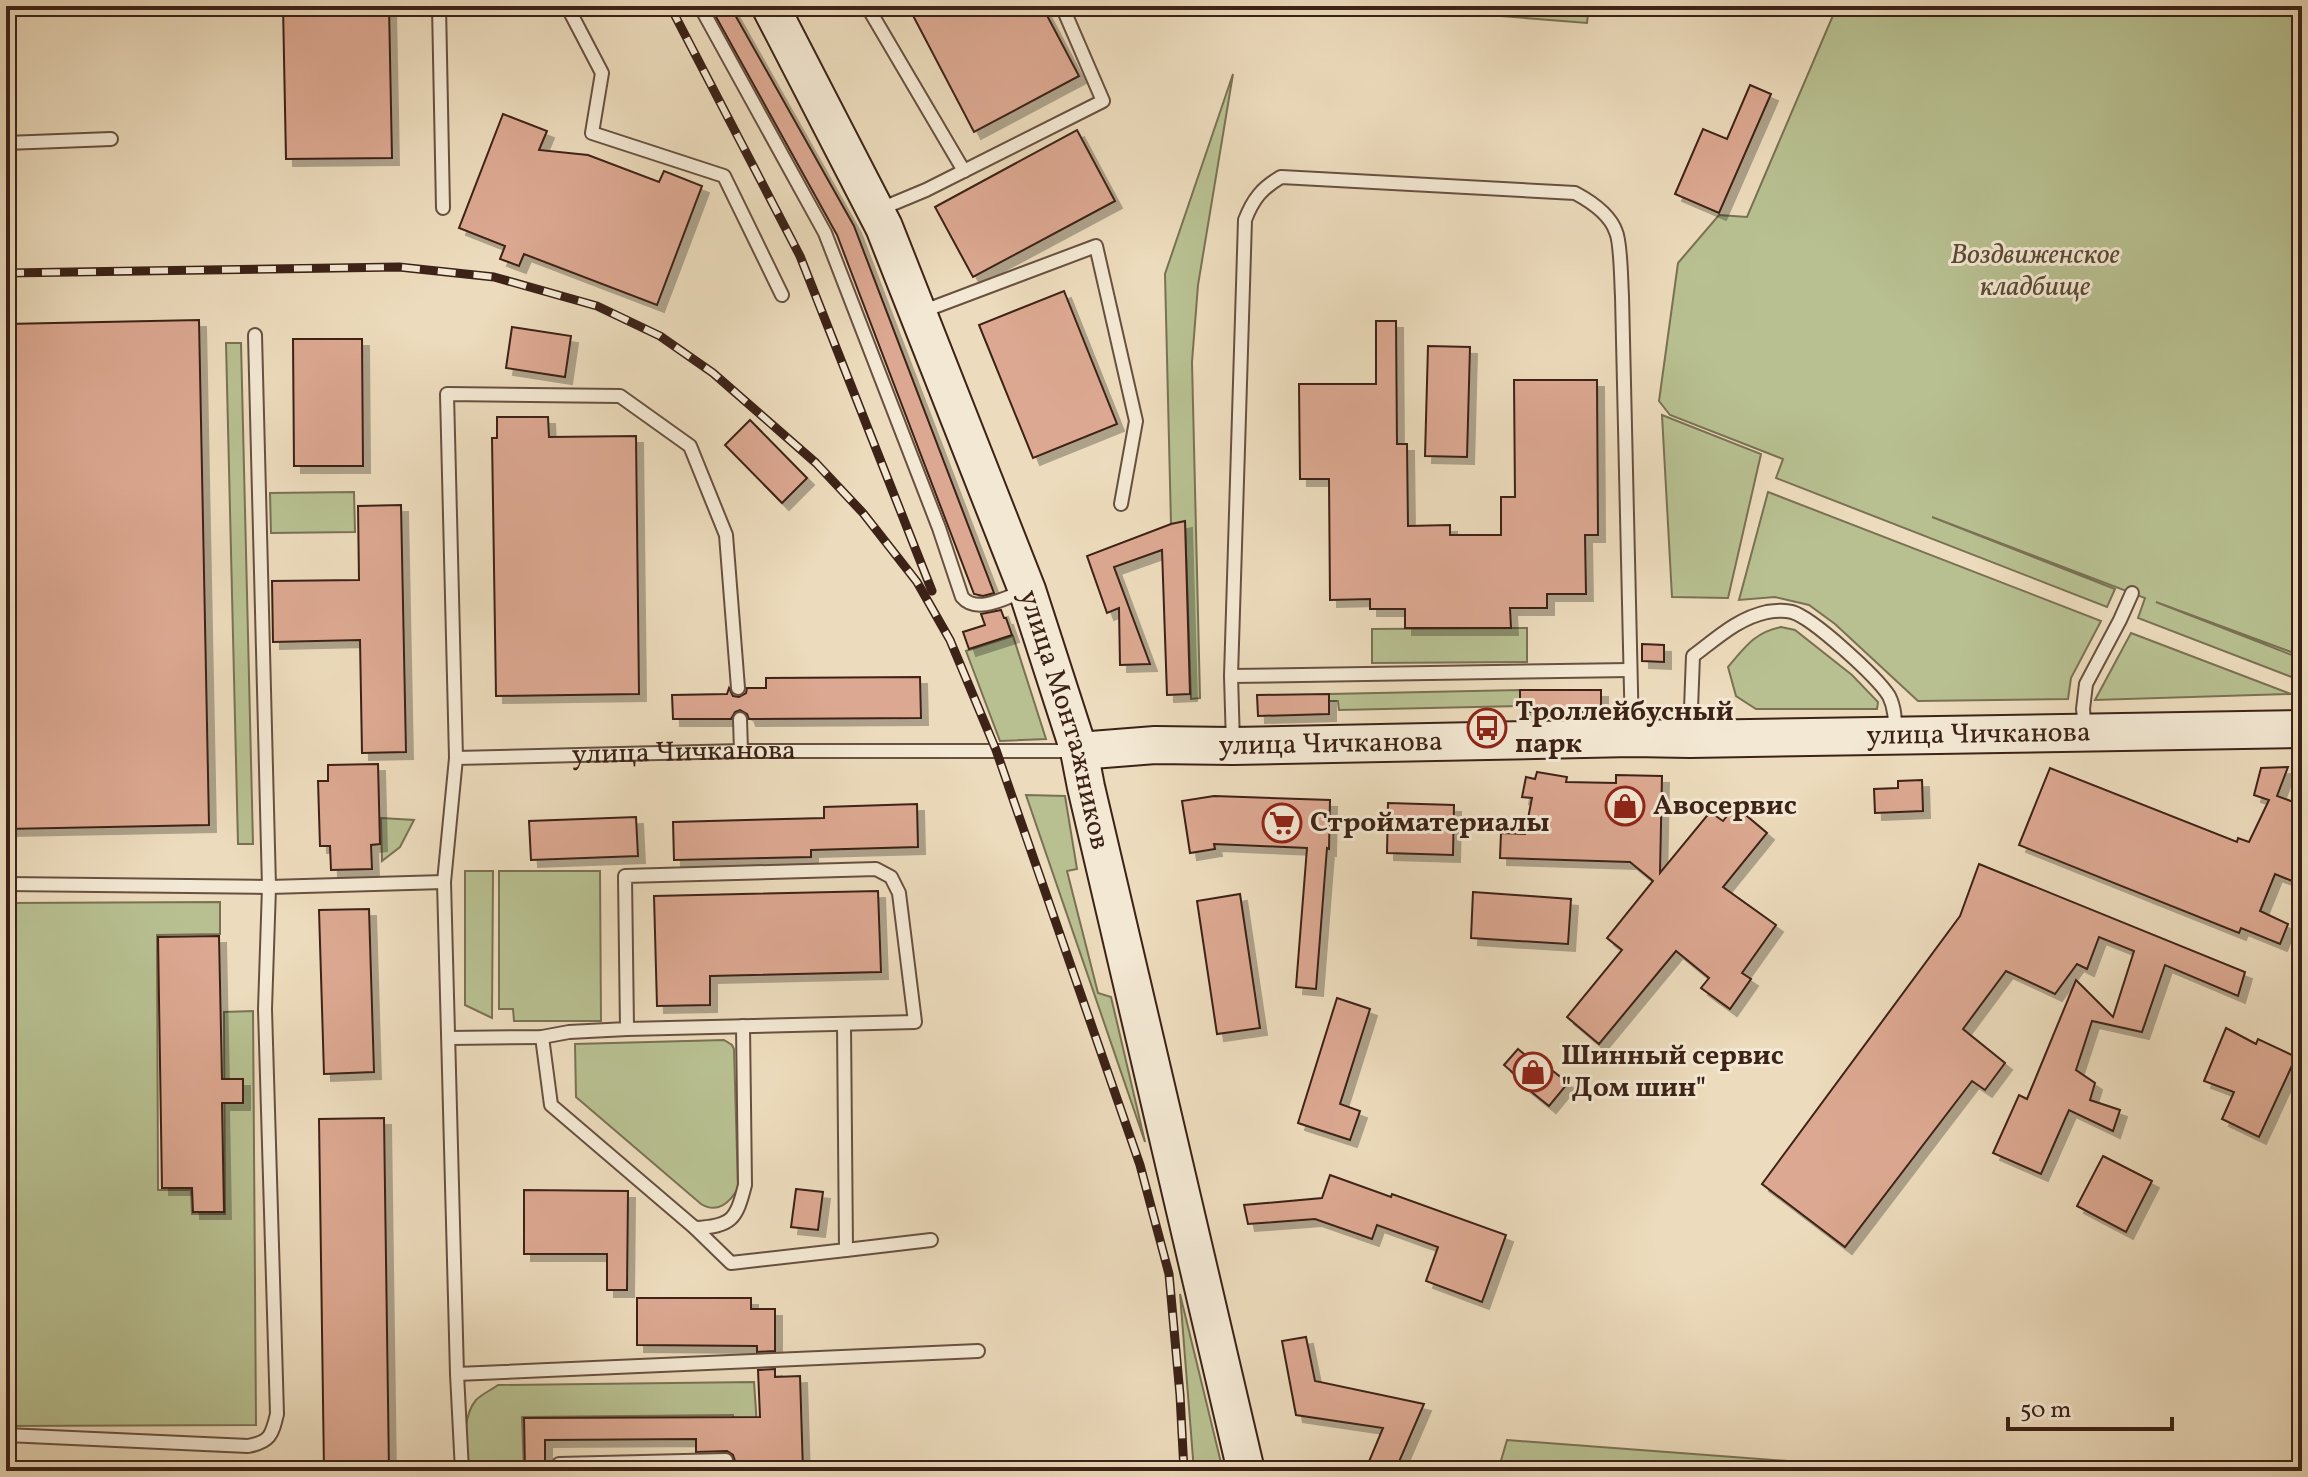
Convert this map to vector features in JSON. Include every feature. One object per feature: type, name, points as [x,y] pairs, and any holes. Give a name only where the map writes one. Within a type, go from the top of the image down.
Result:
[{"type":"main road","name":"улица Монтажников","points":[[770,6],[875,212],[1027,590],[1079,751],[1246,1471]]},
{"type":"main road","name":"улица Чичканова","points":[[1079,751],[1155,745],[2302,729]]},
{"type":"lane","points":[[439,6],[443,208]]},
{"type":"lane","points":[[567,6],[602,73],[592,133],[724,176],[782,295]]},
{"type":"lane","points":[[700,6],[825,233],[939,528],[962,597],[968,603],[982,605],[1027,590]]},
{"type":"lane","points":[[867,6],[964,171]]},
{"type":"lane","points":[[875,212],[1103,101],[1062,6]]},
{"type":"lane","points":[[6,143],[111,139]]},
{"type":"lane","points":[[1233,746],[1231,676],[1245,220],[1257,195],[1281,177],[1575,193],[1597,208],[1616,232],[1622,296],[1632,738]]},
{"type":"lane","points":[[918,313],[1096,246],[1136,421],[1121,504]]},
{"type":"lane","points":[[6,1435],[248,1446],[267,1440],[277,1414],[265,1009],[269,887],[255,335]]},
{"type":"lane","points":[[462,1471],[444,882],[456,758],[447,394],[620,396],[690,446],[726,535],[738,688]]},
{"type":"lane","points":[[2085,732],[2083,709],[2086,684],[2132,593]]},
{"type":"lane","points":[[1690,739],[1693,656],[1738,623],[1769,611],[1792,612],[1812,624],[1864,667],[1889,696],[1895,713],[1895,735]]},
{"type":"lane","points":[[1231,676],[1630,670]]},
{"type":"lane","points":[[740,719],[741,751]]},
{"type":"lane","name":"улица Чичканова","points":[[456,758],[741,751],[1079,751]]},
{"type":"lane","points":[[449,1038],[542,1037],[569,1032],[627,1029],[915,1022],[899,893],[891,877],[876,869],[625,876],[627,1029]]},
{"type":"lane","points":[[6,884],[269,887],[444,882]]},
{"type":"lane","points":[[844,1024],[846,1250]]},
{"type":"lane","points":[[695,1228],[721,1227],[732,1218],[739,1207],[745,1185],[743,1026]]},
{"type":"lane","points":[[542,1037],[551,1105],[695,1228],[731,1263],[931,1240]]},
{"type":"lane","points":[[457,1374],[978,1351]]},
{"type":"lane","points":[[559,1464],[620,1467],[726,1460]]},
{"type":"green space","points":[[1376,6],[1589,6],[1587,23]]},
{"type":"green space","name":"Воздвиженское кладбище","points":[[1837,6],[2302,6],[2302,656],[2156,602],[2302,659],[2302,681],[2138,618],[2145,598],[1932,517],[2115,589],[2107,607],[1776,478],[1783,459],[1670,415],[1659,401],[1678,263],[1719,215],[1747,217]]},
{"type":"green space","points":[[1233,74],[1198,285],[1192,362],[1200,698],[1191,699],[1185,522],[1171,524],[1165,274]]},
{"type":"green space","points":[[226,343],[241,343],[253,844],[238,844]]},
{"type":"green space","points":[[1662,415],[1761,454],[1728,598],[1672,597]]},
{"type":"green space","points":[[354,492],[355,532],[271,533],[270,493]]},
{"type":"green space","points":[[1768,492],[2101,621],[2071,678],[2068,699],[1918,701],[1835,624],[1809,605],[1775,597],[1739,600]]},
{"type":"green space","points":[[1781,627],[1795,630],[1852,675],[1878,702],[1877,709],[1756,709],[1736,696],[1728,667],[1757,637]]},
{"type":"green space","points":[[1527,628],[1527,662],[1372,663],[1372,629]]},
{"type":"green space","points":[[2131,633],[2291,694],[2095,700]]},
{"type":"green space","points":[[1013,636],[1046,739],[1000,741],[966,651]]},
{"type":"green space","points":[[1520,690],[1520,706],[1339,710],[1338,701],[1329,701],[1329,694]]},
{"type":"green space","points":[[1026,795],[1065,796],[1077,869],[1067,871],[1098,993],[1111,997],[1145,1142]]},
{"type":"green space","points":[[381,818],[414,820],[400,847],[382,861]]},
{"type":"green space","points":[[465,871],[493,871],[492,1018],[465,1005]]},
{"type":"green space","points":[[499,871],[600,871],[601,1021],[514,1021],[513,1009],[499,1009]]},
{"type":"green space","points":[[220,902],[220,934],[157,935],[158,1190],[191,1190],[192,1214],[225,1214],[224,1012],[253,1011],[256,1425],[6,1426],[6,903]]},
{"type":"green space","points":[[724,1040],[734,1049],[738,1188],[727,1202],[712,1208],[701,1204],[576,1097],[575,1044]]},
{"type":"green space","points":[[1180,1294],[1223,1471],[1194,1471]]},
{"type":"green space","points":[[754,1382],[760,1470],[735,1470],[733,1415],[522,1417],[524,1471],[466,1471],[465,1434],[471,1407],[498,1385]]},
{"type":"green space","points":[[1507,1440],[1840,1465],[1840,1471],[1498,1471]]},
{"type":"building","points":[[283,6],[389,6],[392,158],[286,159]]},
{"type":"building","points":[[710,6],[730,6],[854,226],[994,593],[983,596],[974,594],[837,235]]},
{"type":"building","points":[[908,6],[1042,6],[1079,76],[974,132]]},
{"type":"building","points":[[1750,85],[1771,94],[1719,213],[1675,194],[1703,129],[1727,139]]},
{"type":"building","points":[[503,114],[547,131],[539,150],[588,155],[659,182],[664,171],[702,186],[657,305],[524,254],[519,266],[500,259],[505,246],[459,228]]},
{"type":"building","points":[[1077,130],[1115,201],[973,277],[935,207]]},
{"type":"building","points":[[1064,291],[1117,424],[1033,458],[979,325]]},
{"type":"building","points":[[199,320],[209,825],[6,829],[6,324]]},
{"type":"building","points":[[1376,321],[1396,321],[1397,444],[1407,444],[1408,526],[1450,525],[1450,535],[1501,535],[1501,497],[1515,497],[1514,380],[1597,380],[1598,535],[1585,535],[1586,594],[1547,594],[1547,608],[1510,608],[1511,628],[1405,628],[1405,609],[1370,609],[1370,599],[1330,600],[1329,479],[1300,479],[1299,384],[1376,384]]},
{"type":"building","points":[[512,327],[571,336],[565,377],[506,368]]},
{"type":"building","points":[[293,339],[362,339],[363,466],[294,466]]},
{"type":"building","points":[[1428,346],[1470,347],[1467,457],[1425,456]]},
{"type":"building","points":[[497,417],[548,417],[549,437],[636,436],[639,694],[496,696],[492,438],[497,438]]},
{"type":"building","points":[[750,420],[807,478],[782,503],[725,445]]},
{"type":"building","points":[[401,505],[406,752],[362,753],[360,640],[273,642],[272,581],[359,580],[358,506]]},
{"type":"building","points":[[1185,521],[1190,694],[1167,695],[1162,550],[1114,567],[1150,664],[1120,665],[1119,608],[1107,613],[1087,556]]},
{"type":"building","points":[[1001,610],[1012,635],[969,649],[963,632],[985,625],[981,614]]},
{"type":"building","points":[[1642,644],[1664,645],[1664,662],[1642,661]]},
{"type":"building","points":[[920,677],[921,718],[749,719],[740,710],[731,719],[673,719],[672,695],[727,694],[729,688],[733,696],[739,697],[746,693],[747,688],[766,688],[766,678]]},
{"type":"building","points":[[1520,690],[1601,690],[1601,712],[1520,712]]},
{"type":"building","points":[[1329,694],[1329,714],[1258,716],[1257,695]]},
{"type":"building","points":[[378,764],[380,844],[371,845],[372,869],[331,870],[330,846],[320,846],[318,781],[328,781],[328,765]]},
{"type":"building","points":[[2288,767],[2277,796],[2302,805],[2302,885],[2275,874],[2260,911],[2288,924],[2280,944],[2241,928],[2239,933],[2019,845],[2050,768],[2237,842],[2238,838],[2249,842],[2269,800],[2254,795],[2261,768]]},
{"type":"building","points":[[1537,772],[1567,777],[1566,782],[1616,783],[1616,775],[1662,776],[1660,873],[1710,812],[1723,821],[1735,806],[1767,833],[1723,887],[1776,925],[1742,973],[1751,979],[1730,1009],[1701,988],[1709,978],[1676,951],[1599,1044],[1567,1017],[1622,950],[1607,938],[1653,881],[1630,862],[1500,858],[1501,833],[1525,834],[1532,798],[1522,797],[1526,777],[1535,779]]},
{"type":"building","points":[[1922,780],[1923,811],[1875,813],[1874,789],[1898,788],[1898,781]]},
{"type":"building","points":[[1214,796],[1330,800],[1329,849],[1316,989],[1296,987],[1307,848],[1214,844],[1215,849],[1190,853],[1182,801]]},
{"type":"building","points":[[1388,803],[1454,805],[1453,855],[1387,853]]},
{"type":"building","points":[[917,804],[918,847],[811,850],[811,857],[674,860],[673,822],[824,818],[824,807]]},
{"type":"building","points":[[636,817],[638,856],[531,860],[529,821]]},
{"type":"building","points":[[1979,864],[2245,972],[2238,996],[2165,965],[2142,1032],[2092,1021],[2076,1070],[2095,1083],[2090,1100],[2120,1110],[2113,1131],[2069,1110],[2041,1174],[1993,1153],[2019,1095],[2027,1099],[2076,980],[2113,1017],[2134,951],[2099,937],[2087,969],[2077,964],[2055,994],[2006,971],[1963,1029],[2005,1063],[1985,1090],[1972,1081],[1845,1247],[1762,1184],[1960,916]]},
{"type":"building","points":[[878,891],[881,972],[710,976],[710,1005],[657,1006],[654,896]]},
{"type":"building","points":[[1473,892],[1571,899],[1568,944],[1471,938]]},
{"type":"building","points":[[1240,894],[1260,1028],[1217,1034],[1197,901]]},
{"type":"building","points":[[369,909],[374,1072],[324,1074],[319,910]]},
{"type":"building","points":[[219,936],[222,1079],[243,1079],[243,1103],[222,1103],[224,1212],[193,1212],[192,1188],[162,1188],[158,937]]},
{"type":"building","points":[[1337,998],[1370,1009],[1340,1104],[1360,1111],[1350,1140],[1298,1123]]},
{"type":"building","points":[[2226,1028],[2256,1044],[2258,1039],[2296,1057],[2259,1137],[2222,1119],[2234,1092],[2204,1081]]},
{"type":"building","name":"Шинный сервис \"Дом шин\"","points":[[1518,1049],[1536,1064],[1539,1060],[1568,1083],[1549,1106],[1504,1065]]},
{"type":"building","points":[[384,1118],[389,1471],[324,1471],[319,1119]]},
{"type":"building","points":[[2103,1156],[2152,1181],[2126,1232],[2077,1206]]},
{"type":"building","points":[[1330,1175],[1506,1235],[1482,1302],[1426,1281],[1438,1247],[1377,1225],[1372,1239],[1315,1219],[1248,1224],[1244,1205],[1322,1198]]},
{"type":"building","points":[[796,1189],[823,1192],[818,1230],[791,1227]]},
{"type":"building","points":[[524,1190],[628,1191],[627,1290],[607,1290],[607,1254],[524,1254]]},
{"type":"building","points":[[637,1298],[751,1298],[751,1309],[775,1309],[775,1351],[757,1352],[757,1346],[637,1345]]},
{"type":"building","points":[[1306,1337],[1315,1381],[1424,1404],[1395,1471],[1365,1471],[1383,1428],[1296,1415],[1282,1341]]},
{"type":"building","points":[[775,1369],[775,1377],[800,1376],[803,1471],[696,1471],[727,1469],[735,1461],[727,1451],[696,1452],[696,1439],[545,1440],[545,1471],[525,1471],[524,1418],[760,1417],[758,1370]]},
{"type":"railway","points":[[670,6],[800,256],[932,591]]},
{"type":"railway","points":[[6,273],[399,267],[494,277],[597,306],[660,336],[713,373],[816,463],[863,513],[917,582],[950,640],[996,750],[1140,1165],[1169,1274],[1184,1471]]},
{"type":"place","name":"Троллейбусный парк","points":[[1487,728]]},
{"type":"place","name":"Авосервис","points":[[1625,806]]},
{"type":"place","name":"Стройматериалы","points":[[1282,823]]},
{"type":"place","name":"Шинный сервис \"Дом шин\"","points":[[1533,1072]]}]
